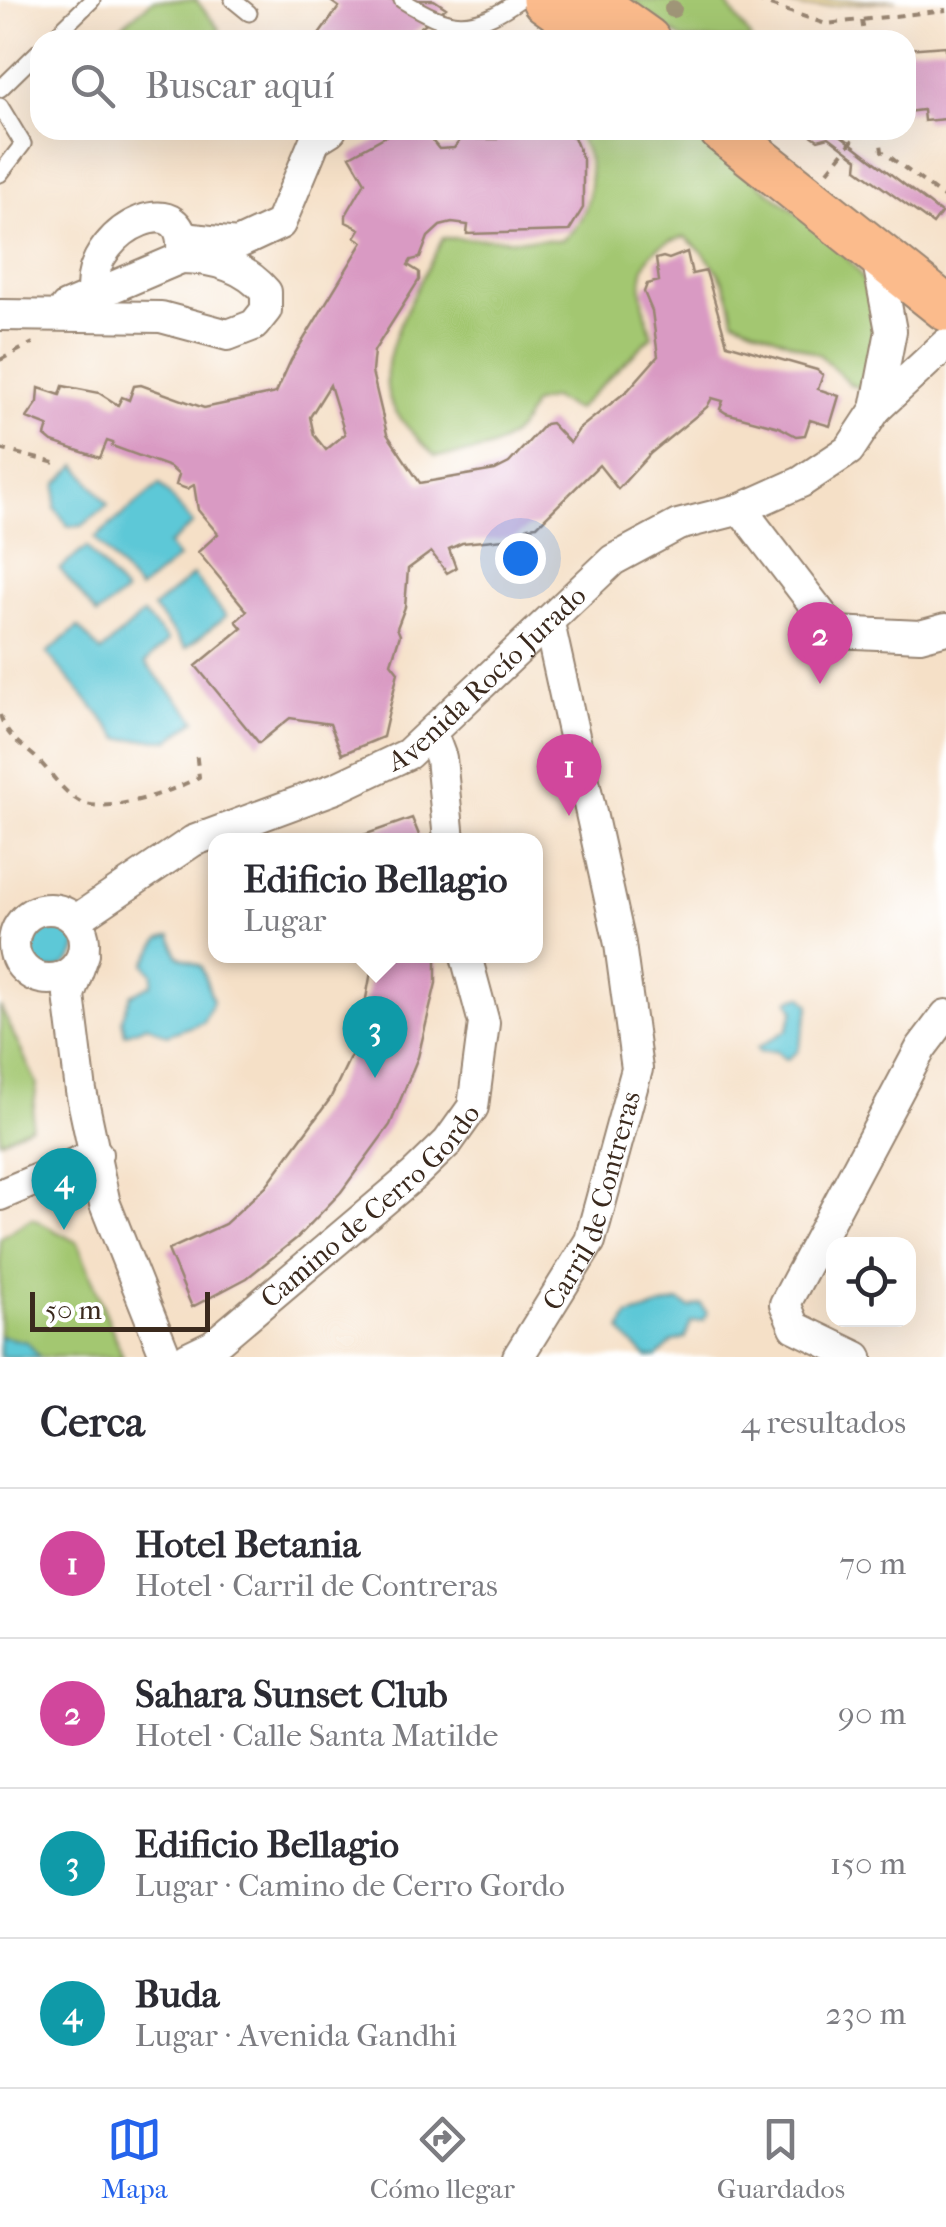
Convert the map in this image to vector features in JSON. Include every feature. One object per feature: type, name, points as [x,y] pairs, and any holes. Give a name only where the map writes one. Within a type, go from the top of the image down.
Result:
[{"type":"main road","points":[[545,0],[587,30]]},
{"type":"main road","points":[[591,0],[632,30]]},
{"type":"main road","points":[[735,140],[876,248],[946,308]]},
{"type":"main road","points":[[781,140],[946,270]]},
{"type":"street","points":[[44,316],[104,292],[182,248],[236,244],[280,224],[315,140]]},
{"type":"street","points":[[0,315],[161,316],[228,335],[254,325],[266,310],[266,292],[253,276],[182,248],[169,220],[149,217],[127,224],[100,257],[91,283],[92,289],[104,292]]},
{"type":"street","name":"Avenida Rocío Jurado","points":[[876,248],[890,331],[876,409]]},
{"type":"street","name":"Avenida Rocío Jurado","points":[[214,833],[336,788],[408,754],[613,560],[678,525],[741,510],[801,482],[849,450],[876,409],[946,344]]},
{"type":"street","points":[[741,510],[835,632],[920,636],[946,629]]},
{"type":"street","name":"Carril de Contreras","points":[[518,1357],[590,1241],[637,1068],[620,944],[549,623]]},
{"type":"street","points":[[432,734],[441,758],[448,833]]},
{"type":"street","name":"Avenida Rocío Jurado","points":[[76,920],[192,841],[208,835]]},
{"type":"street","points":[[72,1038],[9,929],[42,909],[54,908],[76,920],[85,942],[68,994],[72,1038],[106,1204],[166,1357]]},
{"type":"street","points":[[36,977],[59,978],[70,973],[84,954]]},
{"type":"street","name":"Camino de Cerro Gordo","points":[[188,1357],[213,1345],[414,1175],[448,1142],[474,1107],[484,1023],[468,963]]},
{"type":"street","points":[[857,1357],[794,1327],[785,1304],[921,1048],[946,1015]]},
{"type":"street","points":[[0,1195],[97,1154]]},
{"type":"lane","points":[[60,30],[92,0]]},
{"type":"lane","points":[[233,0],[248,13]]},
{"type":"lane","points":[[402,0],[441,24],[458,26],[488,19],[519,0]]},
{"type":"lane","points":[[0,89],[30,60]]},
{"type":"lane","points":[[0,106],[23,144],[0,174]]},
{"type":"path","points":[[755,0],[826,24],[946,10]]},
{"type":"path","points":[[862,19],[864,30]]},
{"type":"path","points":[[825,175],[853,140]]},
{"type":"path","points":[[880,140],[882,152],[946,199]]},
{"type":"path","points":[[0,450],[55,463]]},
{"type":"path","points":[[0,716],[18,746],[34,756],[69,793],[96,808],[174,791],[198,777],[196,750]]},
{"type":"green space","points":[[153,0],[196,0],[220,30],[116,30]]},
{"type":"green space","points":[[629,0],[724,0],[745,30],[670,30]]},
{"type":"green space","points":[[704,140],[819,231],[858,272],[869,294],[875,321],[873,352],[863,389],[851,385],[820,355],[734,319],[718,273],[685,237],[654,251],[642,274],[652,336],[576,410],[552,398],[532,404],[525,419],[506,440],[480,451],[435,456],[404,423],[390,400],[388,362],[403,318],[443,238],[561,240],[572,231],[581,219],[590,187],[587,155],[580,141]]},
{"type":"green space","points":[[0,1006],[37,1084],[31,1126],[0,1141]]},
{"type":"green space","points":[[32,1218],[78,1243],[123,1357],[0,1357],[0,1238]]},
{"type":"sand","points":[[767,0],[896,0],[807,8]]},
{"type":"water","points":[[77,465],[108,505],[82,526],[68,526],[55,508],[57,484]]},
{"type":"water","points":[[160,484],[193,524],[168,545],[178,558],[139,590],[95,538]]},
{"type":"water","points":[[87,547],[125,593],[97,615],[60,569]]},
{"type":"water","points":[[193,575],[226,616],[186,648],[153,608]]},
{"type":"water","points":[[143,614],[168,641],[145,663],[196,720],[170,740],[120,739],[47,653],[78,627],[101,652]]},
{"type":"water","points":[[49,914],[69,922],[77,942],[69,962],[49,970],[29,962],[21,942],[29,922]]},
{"type":"water","points":[[171,936],[178,956],[201,966],[213,1001],[203,1022],[167,1035],[147,1025],[125,1034],[122,1019],[131,995],[152,984],[153,974],[145,964],[160,939]]},
{"type":"water","points":[[802,996],[810,1005],[798,1051],[786,1060],[776,1051],[759,1052],[757,1048],[787,1030],[794,1010],[789,1000]]},
{"type":"water","points":[[679,1301],[690,1308],[701,1304],[707,1313],[704,1320],[691,1322],[685,1338],[672,1342],[657,1357],[647,1357],[621,1330],[628,1316]]},
{"type":"water","points":[[0,1336],[27,1342],[40,1357],[0,1357]]},
{"type":"building","points":[[329,0],[434,0],[446,8],[417,30],[322,30],[339,7]]},
{"type":"building","points":[[946,46],[946,119],[924,121],[923,110],[916,111],[916,48]]},
{"type":"building","points":[[379,140],[432,140],[439,149],[454,148],[460,140],[575,140],[583,160],[583,208],[569,231],[467,234],[468,225],[452,223],[440,226],[428,237],[420,258],[408,265],[419,272],[419,280],[374,351],[372,372],[387,434],[420,483],[495,470],[509,463],[545,424],[551,423],[570,443],[579,429],[628,390],[658,356],[652,311],[644,292],[647,284],[659,281],[656,259],[687,252],[692,274],[706,271],[727,344],[817,370],[823,375],[818,389],[839,396],[830,426],[810,420],[805,435],[796,436],[779,427],[726,413],[720,409],[723,401],[712,398],[618,489],[599,465],[537,526],[528,527],[515,538],[462,543],[449,549],[456,568],[447,573],[431,552],[408,569],[405,607],[397,628],[400,635],[391,663],[398,672],[383,737],[342,754],[330,724],[290,718],[259,743],[196,666],[242,628],[236,621],[247,611],[198,552],[218,534],[198,510],[194,485],[187,489],[176,485],[179,475],[170,467],[107,441],[100,458],[52,442],[45,436],[48,426],[27,418],[38,402],[39,388],[60,395],[63,386],[99,393],[118,405],[122,397],[129,400],[134,386],[141,385],[204,408],[276,393],[291,360],[363,242],[355,237],[360,229],[346,222],[346,215],[365,182],[350,156]],"holes":[[[330,385],[345,434],[326,450],[314,435],[310,417]]]},
{"type":"building","points":[[833,140],[847,140],[941,213],[933,224],[857,169],[858,159]]},
{"type":"building","points":[[412,818],[418,833],[369,833]]},
{"type":"building","points":[[373,963],[436,963],[436,983],[418,1057],[390,1125],[341,1192],[297,1238],[247,1278],[192,1307],[168,1250],[225,1224],[266,1186],[330,1099],[358,1041]]},
{"type":"place","name":"Sahara Sunset Club","points":[[820,684]]},
{"type":"place","name":"Hotel Betania","points":[[569,816]]},
{"type":"place","name":"Edificio Bellagio","points":[[375,1078]]},
{"type":"place","name":"Buda","points":[[64,1230]]}]
